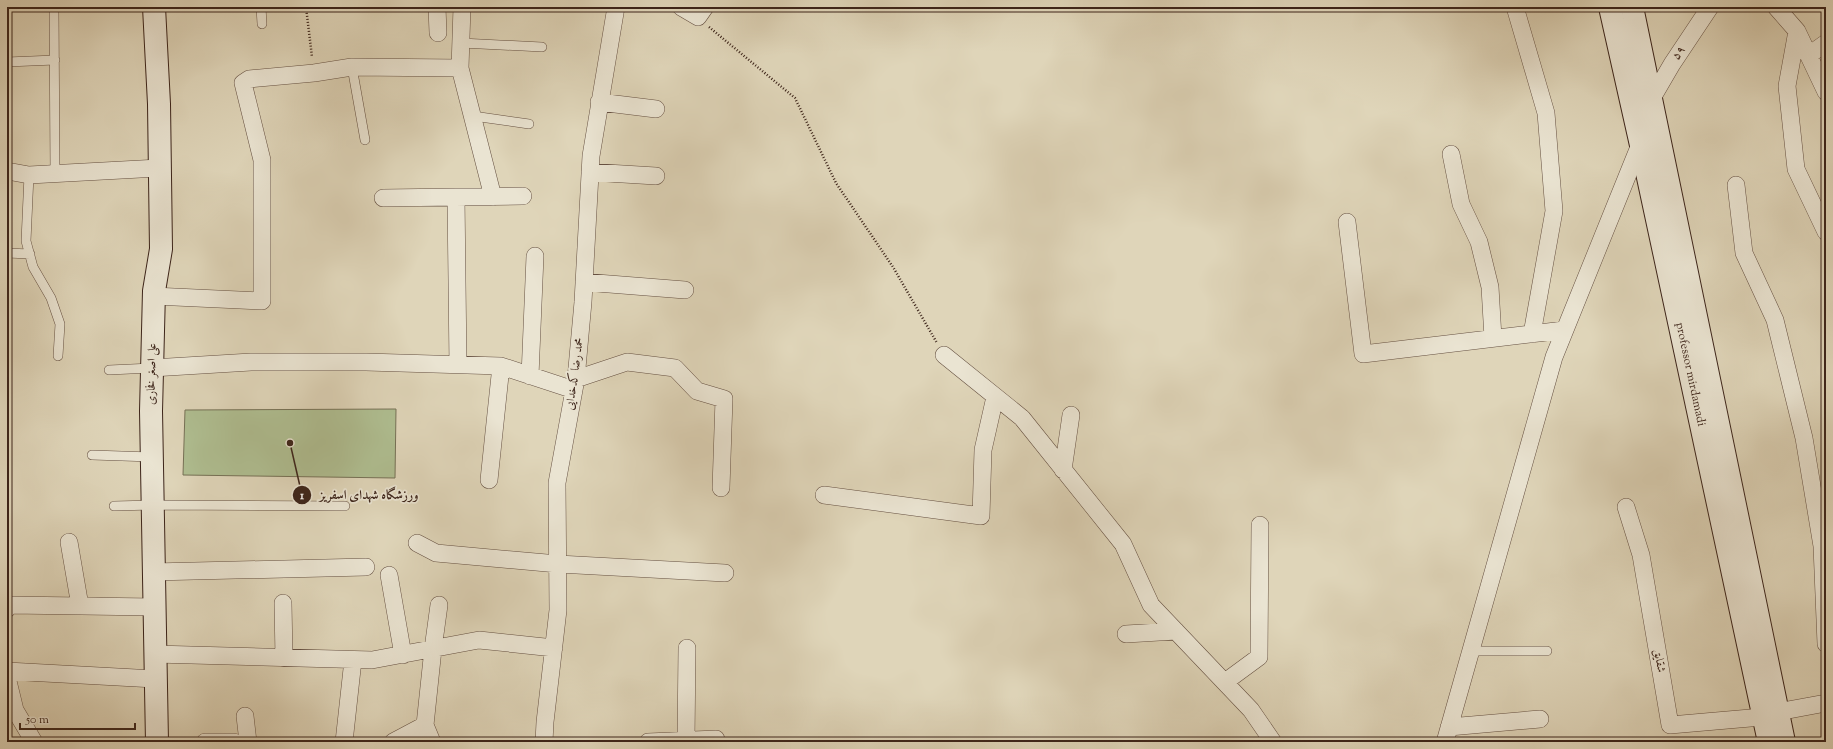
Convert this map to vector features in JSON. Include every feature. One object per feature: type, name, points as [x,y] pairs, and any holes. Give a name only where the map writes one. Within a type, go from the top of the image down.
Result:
[{"type":"main road","name":"علی اصغر فخاری","points":[[154,7],[159,104],[161,249],[154,296],[152,368],[154,654],[157,742]]},
{"type":"main road","name":"professor mirdamadi","points":[[1610,7],[1770,715],[1784,742]]},
{"type":"main road","name":"professor mirdamadi","points":[[1632,7],[1770,715],[1769,742]]},
{"type":"street","points":[[437,7],[438,34]]},
{"type":"street","points":[[462,7],[460,68],[493,197]]},
{"type":"street","name":"محمد رضا کدخدایی","points":[[544,742],[558,610],[557,483],[575,385],[584,282],[591,156],[616,7]]},
{"type":"street","points":[[681,7],[701,12]]},
{"type":"street","points":[[1515,7],[1546,113],[1554,211],[1532,334]]},
{"type":"street","name":"۵۹","points":[[1651,100],[1672,64],[1710,7]]},
{"type":"street","points":[[1776,7],[1797,30],[1826,92]]},
{"type":"street","points":[[1797,30],[1787,86],[1796,169],[1826,232]]},
{"type":"street","points":[[1809,55],[1826,43]]},
{"type":"street","points":[[154,296],[262,301],[262,160],[243,83],[249,79],[314,73],[352,67],[460,68]]},
{"type":"street","points":[[600,102],[656,109]]},
{"type":"street","points":[[1540,719],[1447,735],[1554,357],[1640,142]]},
{"type":"street","points":[[1451,154],[1461,204],[1479,242],[1490,287],[1493,338]]},
{"type":"street","points":[[7,171],[30,175],[159,168]]},
{"type":"street","points":[[590,172],[656,176]]},
{"type":"street","points":[[1736,185],[1744,254],[1774,320],[1804,438],[1822,546],[1826,644]]},
{"type":"street","points":[[383,198],[524,196]]},
{"type":"street","points":[[456,198],[458,365]]},
{"type":"street","points":[[1347,222],[1363,354],[1564,330]]},
{"type":"street","points":[[530,376],[535,256]]},
{"type":"street","points":[[584,282],[685,290]]},
{"type":"street","points":[[944,355],[1022,418],[1123,544],[1151,605],[1251,710],[1261,734],[1273,742]]},
{"type":"street","points":[[152,368],[251,362],[366,362],[501,366],[530,376],[575,385],[626,362],[675,368],[697,391],[724,400],[721,488]]},
{"type":"street","points":[[489,480],[501,366]]},
{"type":"street","points":[[824,495],[981,516],[983,450],[995,397]]},
{"type":"street","points":[[1063,470],[1070,415]]},
{"type":"street","name":"شقایق","points":[[1626,507],[1640,555],[1670,726],[1770,715]]},
{"type":"street","points":[[1225,682],[1259,657],[1260,525]]},
{"type":"street","points":[[69,542],[80,606]]},
{"type":"street","points":[[417,543],[436,553],[558,564],[725,573]]},
{"type":"street","points":[[153,572],[366,567]]},
{"type":"street","points":[[389,575],[403,655]]},
{"type":"street","points":[[8,602],[80,606],[154,606]]},
{"type":"street","points":[[284,603],[284,658]]},
{"type":"street","points":[[432,742],[426,725],[433,649],[439,605]]},
{"type":"street","points":[[1126,634],[1176,631]]},
{"type":"street","points":[[154,654],[372,660],[479,640],[554,648]]},
{"type":"street","points":[[686,740],[687,648]]},
{"type":"street","points":[[344,742],[353,660]]},
{"type":"street","points":[[7,670],[155,679]]},
{"type":"street","points":[[7,677],[15,710],[34,742]]},
{"type":"street","points":[[1770,715],[1826,704]]},
{"type":"street","points":[[245,716],[248,742]]},
{"type":"street","points":[[393,742],[426,725]]},
{"type":"street","points":[[648,742],[716,739]]},
{"type":"street","points":[[205,742],[234,742]]},
{"type":"lane","points":[[54,7],[55,174]]},
{"type":"lane","points":[[261,7],[262,24]]},
{"type":"lane","points":[[461,43],[542,46]]},
{"type":"lane","points":[[7,62],[54,60]]},
{"type":"lane","points":[[352,67],[366,140]]},
{"type":"lane","points":[[472,116],[529,124]]},
{"type":"lane","points":[[30,175],[26,241],[33,267],[51,298],[60,324],[58,356]]},
{"type":"lane","points":[[7,253],[30,254]]},
{"type":"lane","points":[[109,370],[152,368]]},
{"type":"lane","points":[[92,455],[152,457]]},
{"type":"lane","points":[[114,506],[345,506]]},
{"type":"lane","points":[[1470,651],[1547,651]]},
{"type":"path","points":[[306,7],[314,73]]},
{"type":"path","points":[[701,12],[795,98],[836,184],[893,267],[944,355]]},
{"type":"green space","points":[[396,409],[395,478],[183,475],[185,410]]},
{"type":"place","name":"ورزشگاه شهدای اسفریز","points":[[290,443]]}]
